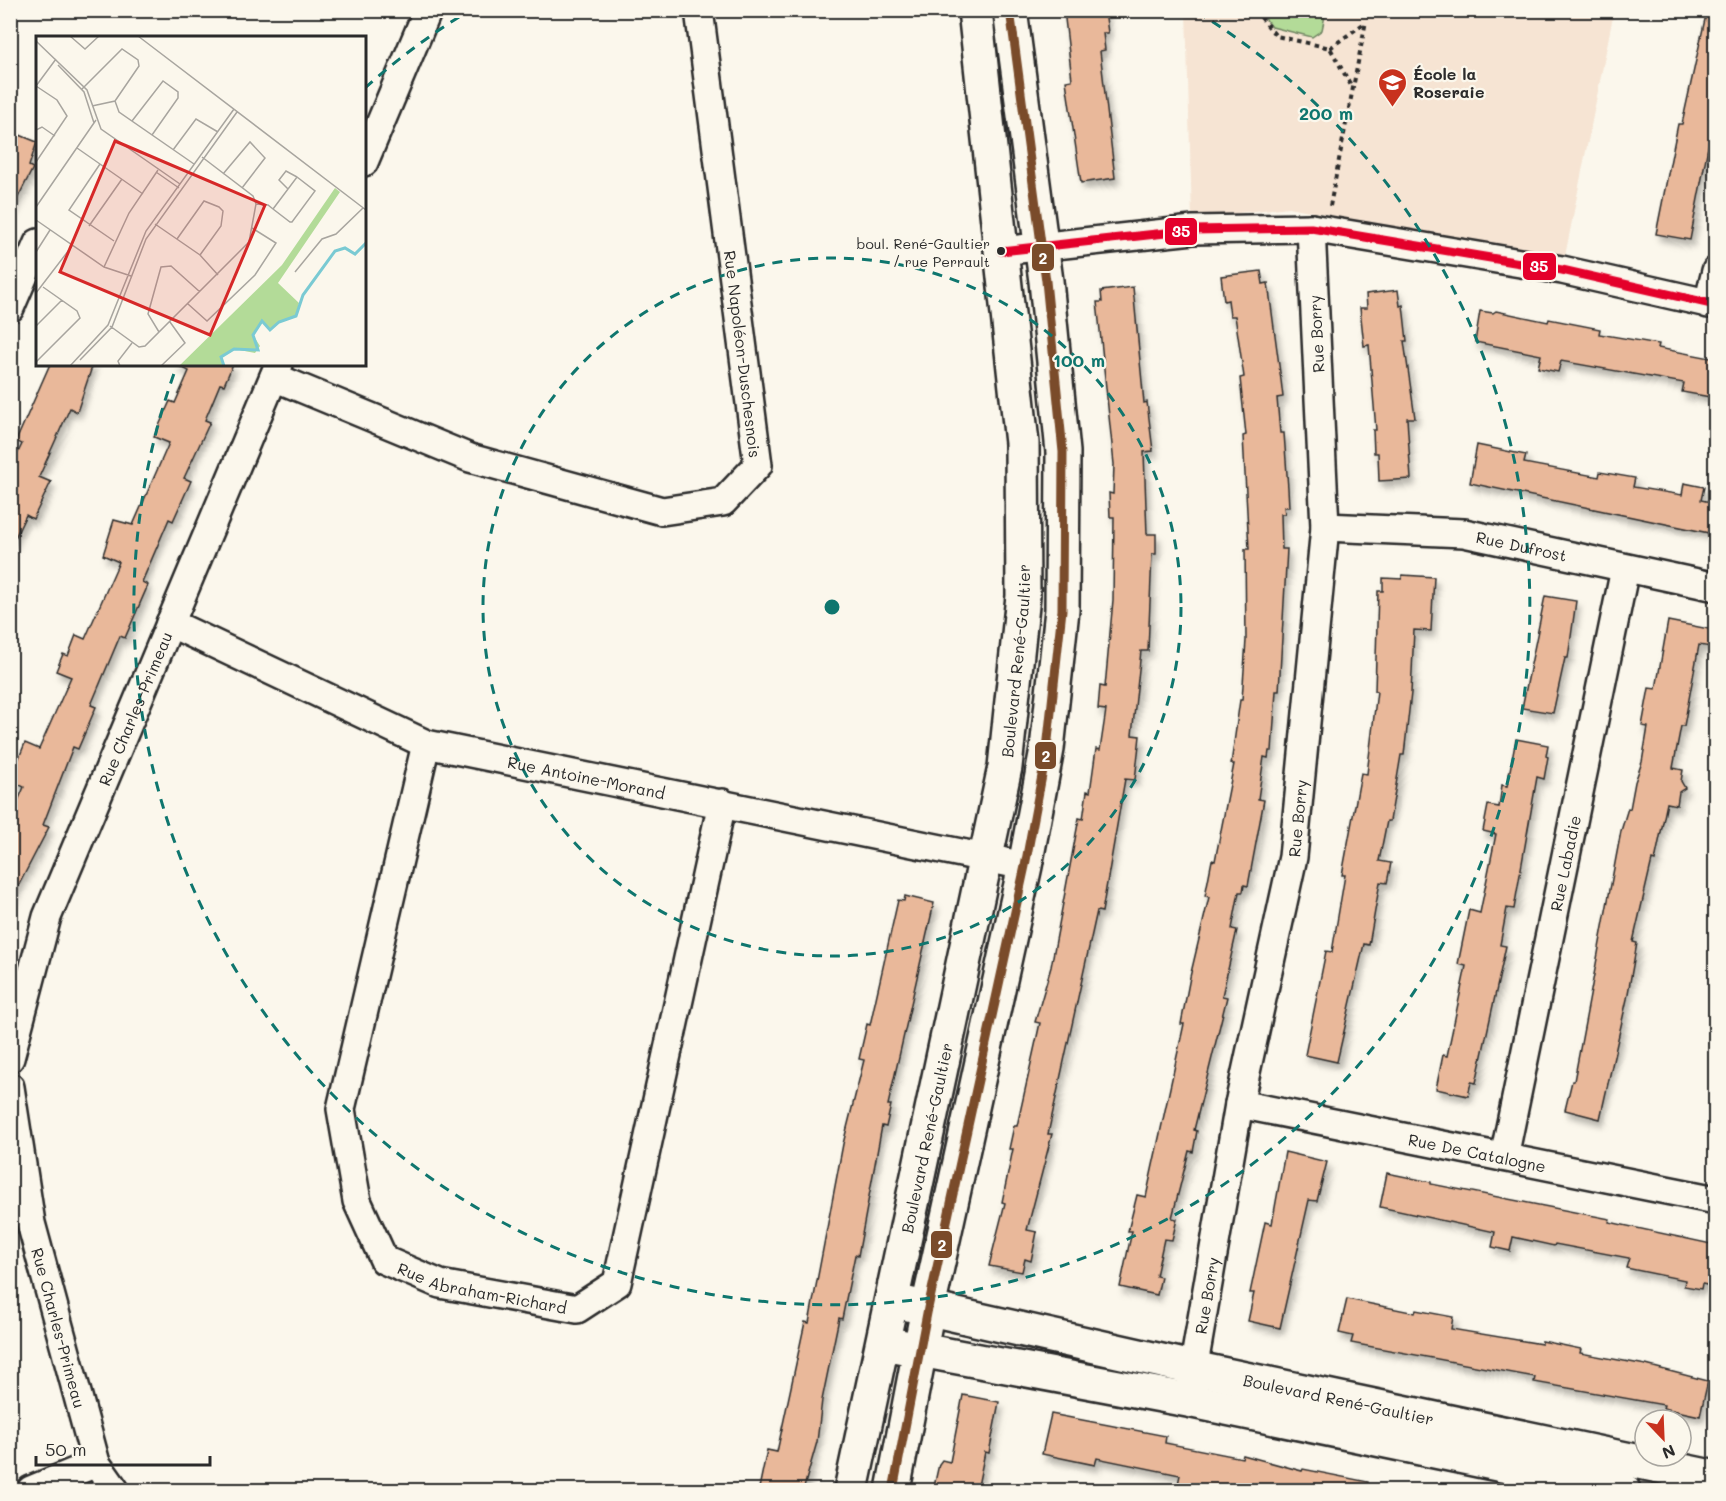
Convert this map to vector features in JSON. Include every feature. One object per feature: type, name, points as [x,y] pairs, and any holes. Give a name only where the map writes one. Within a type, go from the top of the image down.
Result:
[{"type":"street","points":[[366,157],[428,10]]},
{"type":"street","name":"Rue Napoléon-Duschesnois","points":[[276,371],[481,461],[662,511],[723,502],[758,465],[699,10]]},
{"type":"street","name":"Boulevard René-Gaultier","points":[[975,10],[1022,442],[1023,596],[1005,767],[893,1301],[882,1343],[1190,1384],[1716,1478]]},
{"type":"street","points":[[892,1491],[928,1308],[1025,866],[1047,749],[1062,610],[1063,452],[1041,246],[1010,10]]},
{"type":"street","points":[[1001,251],[1193,230],[1318,229],[1562,270],[1712,305],[1716,271]]},
{"type":"street","name":"Rue Borry","points":[[1190,1384],[1239,1104],[1293,856],[1325,527],[1318,229]]},
{"type":"street","points":[[10,308],[36,248]]},
{"type":"street","name":"Rue Charles-Primeau","points":[[10,1058],[47,916],[276,371]]},
{"type":"street","name":"Rue Dufrost","points":[[1325,527],[1464,533],[1716,587]]},
{"type":"street","name":"Rue Labadie","points":[[1504,1157],[1625,569]]},
{"type":"street","name":"Rue Antoine-Morand","points":[[170,623],[426,744],[1025,866]]},
{"type":"street","name":"Rue Abraham-Richard","points":[[426,744],[341,1109],[357,1201],[384,1260],[440,1284],[577,1309],[617,1283],[722,803]]},
{"type":"street","name":"Rue Charles-Primeau","points":[[10,1088],[21,1224],[96,1463],[115,1491]]},
{"type":"street","name":"Rue De Catalogne","points":[[1239,1104],[1716,1200]]},
{"type":"street","name":"Boulevard René-Gaultier","points":[[893,1301],[928,1308],[1190,1384],[1623,1491]]},
{"type":"street","points":[[851,1491],[882,1343]]},
{"type":"street","points":[[31,1491],[96,1463]]},
{"type":"path","points":[[1255,10],[1276,36],[1330,48],[1354,90]]},
{"type":"path","points":[[1318,229],[1354,90],[1366,21],[1330,48]]},
{"type":"shaded area","name":"École la Roseraie","points":[[1186,11],[1614,11],[1564,261],[1289,207],[1192,218]]},
{"type":"green space","points":[[1258,10],[1326,11],[1322,30],[1312,37],[1272,27]]},
{"type":"building","points":[[1064,10],[1105,10],[1108,33],[1103,33],[1105,50],[1100,51],[1115,178],[1081,183],[1066,81],[1072,80]]},
{"type":"building","points":[[1707,10],[1716,11],[1716,122],[1713,121],[1690,240],[1656,234],[1678,124],[1682,124]]},
{"type":"building","points":[[10,131],[36,142],[29,166],[33,168],[11,211]]},
{"type":"building","points":[[1261,271],[1263,284],[1268,283],[1281,380],[1283,397],[1277,398],[1280,433],[1284,433],[1289,507],[1284,507],[1285,514],[1281,514],[1282,549],[1287,549],[1279,691],[1276,691],[1272,751],[1269,751],[1268,758],[1264,757],[1258,799],[1264,800],[1248,886],[1244,885],[1243,892],[1239,892],[1232,929],[1237,930],[1222,996],[1227,997],[1194,1130],[1197,1131],[1193,1152],[1189,1151],[1172,1218],[1177,1219],[1172,1240],[1164,1239],[1156,1276],[1161,1277],[1157,1295],[1120,1287],[1132,1231],[1128,1231],[1137,1195],[1146,1197],[1184,1024],[1181,1024],[1190,977],[1209,897],[1205,896],[1212,860],[1215,861],[1234,764],[1231,764],[1240,700],[1242,700],[1246,640],[1245,549],[1249,549],[1243,436],[1246,435],[1240,378],[1244,377],[1235,316],[1230,316],[1228,300],[1224,301],[1221,276]]},
{"type":"building","points":[[1133,287],[1144,403],[1147,402],[1153,451],[1144,452],[1147,534],[1156,534],[1156,554],[1152,554],[1148,651],[1141,651],[1132,735],[1140,736],[1135,780],[1125,779],[1102,912],[1097,911],[1048,1134],[1052,1134],[1027,1230],[1037,1232],[1031,1261],[1025,1259],[1022,1272],[989,1266],[1005,1203],[1002,1202],[1013,1149],[1009,1149],[1014,1126],[1017,1126],[1040,1023],[1035,1022],[1051,967],[1079,818],[1083,819],[1087,791],[1090,792],[1096,749],[1100,750],[1106,710],[1098,709],[1100,686],[1105,687],[1113,600],[1114,517],[1110,517],[1109,493],[1113,494],[1114,464],[1097,302],[1102,302],[1101,291]]},
{"type":"building","points":[[1398,290],[1400,306],[1403,305],[1407,341],[1404,341],[1415,418],[1407,418],[1411,479],[1379,481],[1378,453],[1374,453],[1373,430],[1376,430],[1369,345],[1364,346],[1360,308],[1367,308],[1366,294]]},
{"type":"building","points":[[1480,311],[1493,313],[1496,311],[1548,322],[1549,319],[1600,329],[1599,334],[1659,344],[1658,348],[1716,359],[1716,398],[1682,392],[1684,383],[1561,361],[1558,372],[1538,368],[1541,355],[1475,342]]},
{"type":"building","points":[[49,366],[92,366],[77,412],[70,408],[39,477],[51,482],[33,519],[26,515],[10,548],[10,469],[22,444],[16,441]]},
{"type":"building","points":[[179,366],[232,366],[224,385],[220,384],[205,420],[210,422],[184,478],[191,481],[173,521],[169,519],[142,582],[148,585],[125,638],[120,636],[91,705],[96,707],[78,749],[73,747],[43,825],[49,827],[10,902],[10,819],[24,787],[10,780],[25,743],[39,749],[71,677],[56,671],[63,654],[68,656],[76,635],[85,639],[119,562],[103,555],[114,520],[133,525],[169,443],[154,437],[170,401],[175,403],[189,371]]},
{"type":"building","points":[[1477,445],[1526,455],[1524,463],[1599,477],[1600,472],[1635,478],[1633,487],[1682,495],[1684,483],[1704,487],[1701,500],[1715,503],[1709,533],[1470,483]]},
{"type":"building","points":[[1402,575],[1434,577],[1431,631],[1414,630],[1411,693],[1404,755],[1401,755],[1390,821],[1387,821],[1379,861],[1391,863],[1387,883],[1380,882],[1369,945],[1364,944],[1337,1062],[1305,1055],[1326,951],[1332,952],[1345,875],[1342,875],[1361,773],[1367,774],[1377,691],[1375,691],[1378,591],[1383,591],[1383,578],[1402,579]]},
{"type":"building","points":[[1545,596],[1576,601],[1568,658],[1565,658],[1553,713],[1522,708]]},
{"type":"building","points":[[1668,621],[1714,630],[1711,647],[1699,645],[1684,726],[1681,726],[1673,768],[1683,770],[1681,781],[1685,788],[1679,792],[1677,805],[1667,803],[1655,861],[1652,860],[1633,942],[1637,943],[1627,999],[1600,1119],[1565,1110],[1572,1081],[1574,1081],[1621,831],[1628,808],[1630,809],[1635,782],[1642,762],[1648,727],[1642,726],[1649,688],[1656,689]]},
{"type":"building","points":[[1516,739],[1548,745],[1546,756],[1548,757],[1544,779],[1537,777],[1514,909],[1507,908],[1500,945],[1506,946],[1476,1083],[1471,1082],[1468,1096],[1436,1089],[1443,1055],[1447,1056],[1466,966],[1458,964],[1469,910],[1480,913],[1496,834],[1483,831],[1488,805],[1499,807],[1502,785],[1507,786]]},
{"type":"building","points":[[905,896],[934,903],[888,1105],[891,1105],[886,1127],[882,1126],[858,1256],[855,1255],[842,1319],[839,1318],[822,1400],[817,1442],[803,1491],[759,1488],[767,1450],[777,1452],[805,1322],[809,1323],[843,1144],[864,1060],[859,1059],[867,1024],[870,1025],[898,900],[904,901]]},
{"type":"building","points":[[1285,1152],[1327,1162],[1317,1201],[1309,1200],[1280,1328],[1248,1321],[1254,1293],[1250,1293],[1265,1222],[1272,1224]]},
{"type":"building","points":[[1387,1173],[1431,1182],[1431,1184],[1610,1219],[1609,1222],[1716,1245],[1716,1287],[1702,1284],[1701,1289],[1684,1286],[1685,1280],[1626,1268],[1629,1258],[1555,1244],[1554,1246],[1513,1237],[1510,1251],[1492,1247],[1495,1232],[1380,1207]]},
{"type":"building","points":[[1347,1299],[1415,1313],[1416,1310],[1453,1317],[1451,1329],[1542,1344],[1542,1341],[1581,1349],[1580,1353],[1646,1365],[1708,1381],[1700,1416],[1693,1414],[1693,1408],[1663,1408],[1664,1405],[1534,1382],[1535,1377],[1351,1343],[1353,1336],[1339,1333]]},
{"type":"building","points":[[963,1395],[999,1402],[989,1453],[985,1452],[977,1491],[933,1491],[939,1464],[942,1460],[950,1462]]},
{"type":"building","points":[[1051,1414],[1166,1436],[1165,1443],[1242,1458],[1243,1455],[1302,1471],[1303,1469],[1368,1482],[1367,1491],[1193,1491],[1194,1488],[1178,1484],[1180,1475],[1097,1458],[1095,1465],[1042,1454]]},
{"type":"transit line","name":"2","points":[[893,1490],[928,1308],[1025,866],[1047,749],[1062,610],[1063,452],[1046,281],[1010,10]]},
{"type":"transit line","name":"35","points":[[1001,251],[1193,230],[1311,228],[1562,270],[1716,305]]},
{"type":"place","name":"École la Roseraie","points":[[1392,108]]},
{"type":"place","name":"boul. René-Gaultier / rue Perrault","points":[[1001,251]]}]
